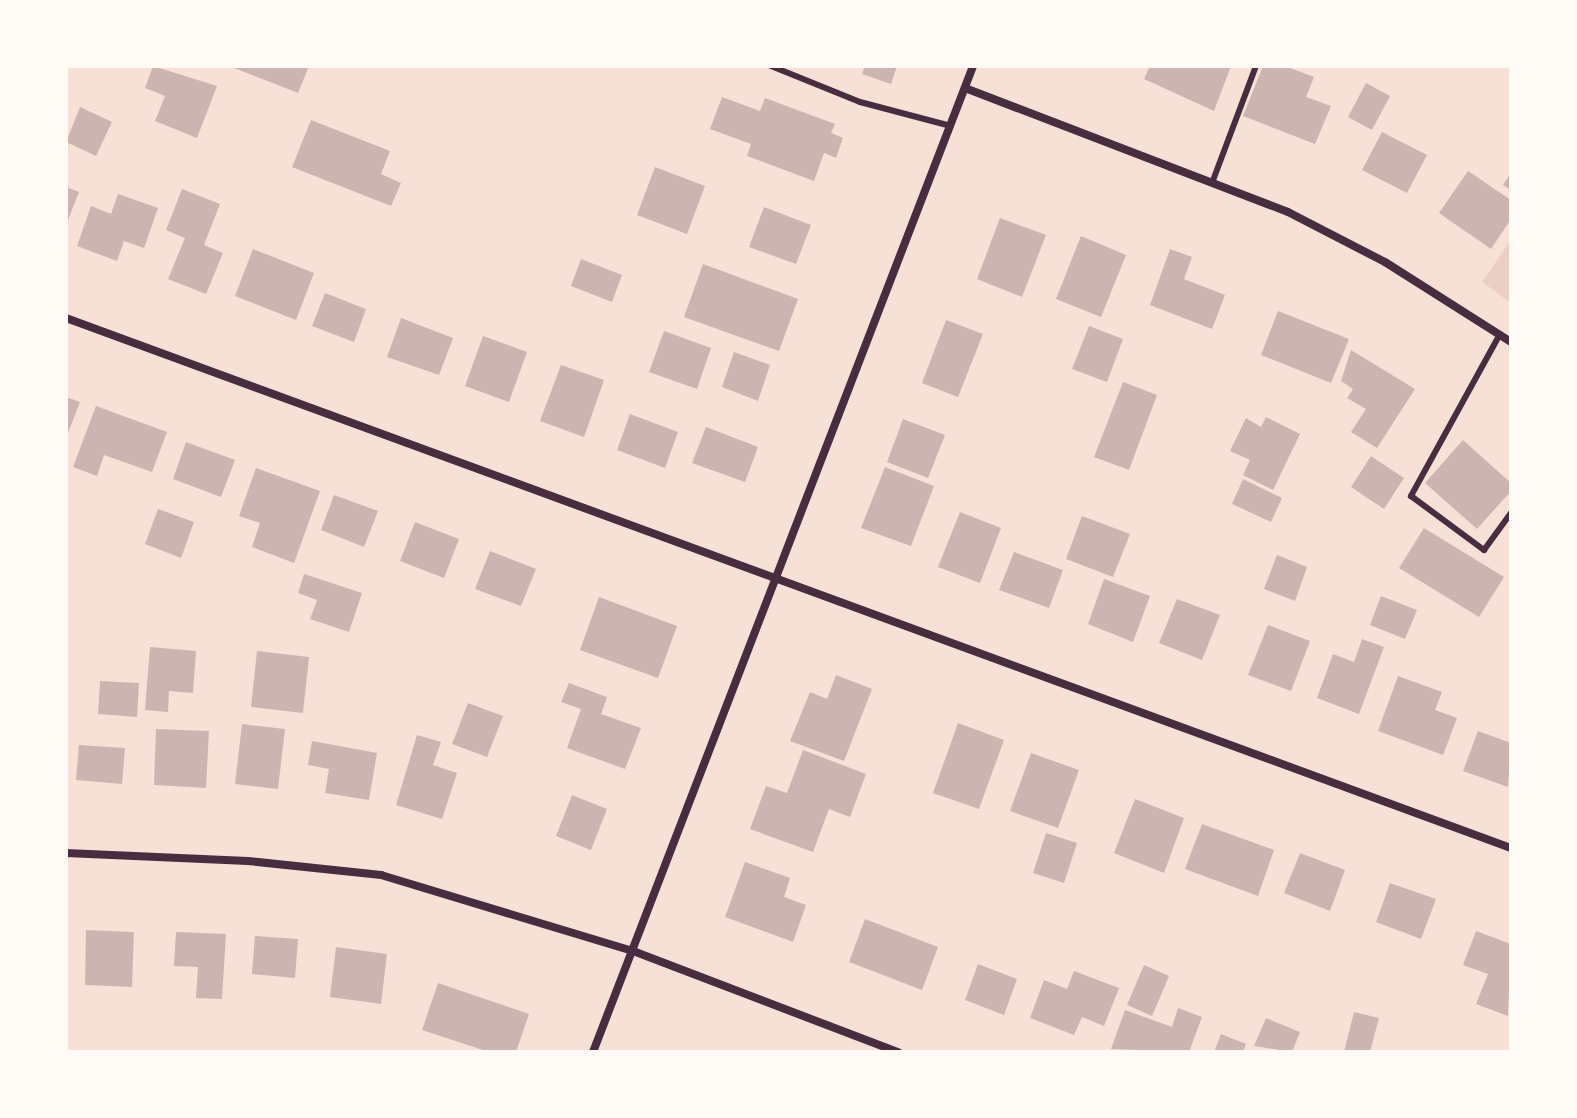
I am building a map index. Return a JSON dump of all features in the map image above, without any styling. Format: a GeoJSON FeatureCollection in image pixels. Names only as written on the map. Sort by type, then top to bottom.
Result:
{"type":"FeatureCollection","features":[{"type":"Feature","properties":{"kind":"street"},"geometry":{"type":"LineString","coordinates":[[593,1052],[777,583],[973,66]]}},
{"type":"Feature","properties":{"kind":"street"},"geometry":{"type":"LineString","coordinates":[[965,88],[1288,212],[1385,262],[1511,342]]}},
{"type":"Feature","properties":{"kind":"street"},"geometry":{"type":"LineString","coordinates":[[66,318],[777,583],[1511,848]]}},
{"type":"Feature","properties":{"kind":"street"},"geometry":{"type":"LineString","coordinates":[[66,853],[248,861],[381,875],[633,951],[898,1052]]}},
{"type":"Feature","properties":{"kind":"lane"},"geometry":{"type":"LineString","coordinates":[[771,66],[860,102],[951,126]]}},
{"type":"Feature","properties":{"kind":"lane"},"geometry":{"type":"LineString","coordinates":[[1212,183],[1256,66]]}},
{"type":"Feature","properties":{"kind":"lane"},"geometry":{"type":"LineString","coordinates":[[1500,334],[1411,496],[1484,550],[1511,513]]}},
{"type":"Feature","properties":{"kind":"shaded area"},"geometry":{"type":"Polygon","coordinates":[[[1511,240],[1511,303],[1482,282],[1511,240]]]}},
{"type":"Feature","properties":{"kind":"building"},"geometry":{"type":"Polygon","coordinates":[[[153,66],[217,86],[197,138],[155,121],[165,96],[145,88],[153,66]]]}},
{"type":"Feature","properties":{"kind":"building"},"geometry":{"type":"Polygon","coordinates":[[[229,66],[309,66],[298,93],[229,66]]]}},
{"type":"Feature","properties":{"kind":"building"},"geometry":{"type":"Polygon","coordinates":[[[865,66],[897,66],[891,84],[862,74],[865,66]]]}},
{"type":"Feature","properties":{"kind":"building"},"geometry":{"type":"Polygon","coordinates":[[[1150,66],[1231,66],[1214,111],[1144,79],[1150,66]]]}},
{"type":"Feature","properties":{"kind":"building"},"geometry":{"type":"Polygon","coordinates":[[[1263,66],[1285,66],[1314,77],[1306,97],[1331,106],[1315,144],[1243,116],[1263,66]]]}},
{"type":"Feature","properties":{"kind":"building"},"geometry":{"type":"Polygon","coordinates":[[[1366,83],[1390,96],[1372,130],[1348,117],[1366,83]]]}},
{"type":"Feature","properties":{"kind":"building"},"geometry":{"type":"Polygon","coordinates":[[[722,97],[760,111],[765,98],[835,124],[831,133],[843,138],[836,158],[824,153],[814,181],[747,156],[751,144],[710,129],[722,97]]]}},
{"type":"Feature","properties":{"kind":"building"},"geometry":{"type":"Polygon","coordinates":[[[80,107],[112,122],[96,156],[66,142],[80,107]]]}},
{"type":"Feature","properties":{"kind":"building"},"geometry":{"type":"Polygon","coordinates":[[[311,120],[390,151],[381,174],[401,183],[391,206],[292,167],[311,120]]]}},
{"type":"Feature","properties":{"kind":"building"},"geometry":{"type":"Polygon","coordinates":[[[1382,132],[1427,155],[1407,193],[1362,170],[1382,132]]]}},
{"type":"Feature","properties":{"kind":"building"},"geometry":{"type":"Polygon","coordinates":[[[655,167],[705,186],[687,234],[637,215],[655,167]]]}},
{"type":"Feature","properties":{"kind":"building"},"geometry":{"type":"Polygon","coordinates":[[[1468,171],[1511,200],[1511,219],[1491,249],[1439,213],[1468,171]]]}},
{"type":"Feature","properties":{"kind":"building"},"geometry":{"type":"Polygon","coordinates":[[[1511,173],[1511,190],[1503,185],[1511,173]]]}},
{"type":"Feature","properties":{"kind":"building"},"geometry":{"type":"Polygon","coordinates":[[[66,187],[79,192],[66,225],[66,187]]]}},
{"type":"Feature","properties":{"kind":"building"},"geometry":{"type":"Polygon","coordinates":[[[182,189],[220,204],[204,245],[223,253],[206,294],[168,279],[185,238],[166,230],[182,189]]]}},
{"type":"Feature","properties":{"kind":"building"},"geometry":{"type":"Polygon","coordinates":[[[118,194],[158,208],[144,248],[124,241],[117,261],[77,246],[91,206],[111,214],[118,194]]]}},
{"type":"Feature","properties":{"kind":"building"},"geometry":{"type":"Polygon","coordinates":[[[764,207],[811,225],[796,264],[749,247],[764,207]]]}},
{"type":"Feature","properties":{"kind":"building"},"geometry":{"type":"Polygon","coordinates":[[[1000,218],[1046,235],[1022,297],[977,279],[1000,218]]]}},
{"type":"Feature","properties":{"kind":"building"},"geometry":{"type":"Polygon","coordinates":[[[1081,236],[1126,255],[1101,317],[1056,299],[1081,236]]]}},
{"type":"Feature","properties":{"kind":"building"},"geometry":{"type":"Polygon","coordinates":[[[253,249],[314,273],[296,320],[235,296],[253,249]]]}},
{"type":"Feature","properties":{"kind":"building"},"geometry":{"type":"Polygon","coordinates":[[[1170,249],[1192,257],[1184,279],[1225,295],[1212,329],[1150,305],[1170,249]]]}},
{"type":"Feature","properties":{"kind":"building"},"geometry":{"type":"Polygon","coordinates":[[[581,259],[622,275],[612,302],[571,286],[581,259]]]}},
{"type":"Feature","properties":{"kind":"building"},"geometry":{"type":"Polygon","coordinates":[[[703,264],[798,299],[779,351],[684,317],[703,264]]]}},
{"type":"Feature","properties":{"kind":"building"},"geometry":{"type":"Polygon","coordinates":[[[325,293],[366,309],[354,342],[312,326],[325,293]]]}},
{"type":"Feature","properties":{"kind":"building"},"geometry":{"type":"Polygon","coordinates":[[[1278,311],[1349,339],[1331,383],[1261,355],[1278,311]]]}},
{"type":"Feature","properties":{"kind":"building"},"geometry":{"type":"Polygon","coordinates":[[[401,318],[453,338],[439,375],[387,357],[401,318]]]}},
{"type":"Feature","properties":{"kind":"building"},"geometry":{"type":"Polygon","coordinates":[[[946,320],[983,334],[958,397],[922,383],[946,320]]]}},
{"type":"Feature","properties":{"kind":"building"},"geometry":{"type":"Polygon","coordinates":[[[1089,326],[1123,339],[1107,382],[1072,369],[1089,326]]]}},
{"type":"Feature","properties":{"kind":"building"},"geometry":{"type":"Polygon","coordinates":[[[664,331],[711,348],[697,389],[649,372],[664,331]]]}},
{"type":"Feature","properties":{"kind":"building"},"geometry":{"type":"Polygon","coordinates":[[[483,336],[527,352],[509,402],[465,386],[483,336]]]}},
{"type":"Feature","properties":{"kind":"building"},"geometry":{"type":"Polygon","coordinates":[[[1351,350],[1415,389],[1377,448],[1351,432],[1366,409],[1347,398],[1353,389],[1341,381],[1351,350]]]}},
{"type":"Feature","properties":{"kind":"building"},"geometry":{"type":"Polygon","coordinates":[[[734,352],[770,365],[758,401],[722,387],[734,352]]]}},
{"type":"Feature","properties":{"kind":"building"},"geometry":{"type":"Polygon","coordinates":[[[561,365],[604,380],[584,437],[540,421],[561,365]]]}},
{"type":"Feature","properties":{"kind":"building"},"geometry":{"type":"Polygon","coordinates":[[[1123,382],[1157,395],[1129,470],[1094,457],[1123,382]]]}},
{"type":"Feature","properties":{"kind":"building"},"geometry":{"type":"Polygon","coordinates":[[[66,397],[80,402],[66,438],[66,397]]]}},
{"type":"Feature","properties":{"kind":"building"},"geometry":{"type":"Polygon","coordinates":[[[96,406],[167,432],[152,472],[104,455],[97,476],[73,467],[96,406]]]}},
{"type":"Feature","properties":{"kind":"building"},"geometry":{"type":"Polygon","coordinates":[[[630,414],[678,432],[665,468],[617,450],[630,414]]]}},
{"type":"Feature","properties":{"kind":"building"},"geometry":{"type":"Polygon","coordinates":[[[1266,417],[1300,434],[1273,490],[1243,475],[1250,460],[1230,451],[1246,418],[1261,427],[1266,417]]]}},
{"type":"Feature","properties":{"kind":"building"},"geometry":{"type":"Polygon","coordinates":[[[903,419],[945,435],[928,478],[887,462],[903,419]]]}},
{"type":"Feature","properties":{"kind":"building"},"geometry":{"type":"Polygon","coordinates":[[[706,427],[758,447],[745,482],[692,463],[706,427]]]}},
{"type":"Feature","properties":{"kind":"building"},"geometry":{"type":"Polygon","coordinates":[[[1463,440],[1511,483],[1511,491],[1477,529],[1425,483],[1463,440]]]}},
{"type":"Feature","properties":{"kind":"building"},"geometry":{"type":"Polygon","coordinates":[[[186,442],[235,460],[221,497],[173,479],[186,442]]]}},
{"type":"Feature","properties":{"kind":"building"},"geometry":{"type":"Polygon","coordinates":[[[1371,456],[1404,478],[1384,509],[1351,487],[1371,456]]]}},
{"type":"Feature","properties":{"kind":"building"},"geometry":{"type":"Polygon","coordinates":[[[885,467],[934,486],[911,546],[861,528],[885,467]]]}},
{"type":"Feature","properties":{"kind":"building"},"geometry":{"type":"Polygon","coordinates":[[[256,468],[320,491],[294,563],[252,547],[260,523],[239,516],[256,468]]]}},
{"type":"Feature","properties":{"kind":"building"},"geometry":{"type":"Polygon","coordinates":[[[1243,479],[1282,498],[1271,522],[1232,504],[1243,479]]]}},
{"type":"Feature","properties":{"kind":"building"},"geometry":{"type":"Polygon","coordinates":[[[334,495],[378,511],[364,547],[321,530],[334,495]]]}},
{"type":"Feature","properties":{"kind":"building"},"geometry":{"type":"Polygon","coordinates":[[[158,509],[194,522],[181,558],[145,544],[158,509]]]}},
{"type":"Feature","properties":{"kind":"building"},"geometry":{"type":"Polygon","coordinates":[[[960,512],[1001,528],[980,583],[938,567],[960,512]]]}},
{"type":"Feature","properties":{"kind":"building"},"geometry":{"type":"Polygon","coordinates":[[[1082,516],[1130,534],[1113,577],[1066,559],[1082,516]]]}},
{"type":"Feature","properties":{"kind":"building"},"geometry":{"type":"Polygon","coordinates":[[[415,522],[459,539],[444,578],[400,561],[415,522]]]}},
{"type":"Feature","properties":{"kind":"building"},"geometry":{"type":"Polygon","coordinates":[[[1424,528],[1504,577],[1479,617],[1399,568],[1424,528]]]}},
{"type":"Feature","properties":{"kind":"building"},"geometry":{"type":"Polygon","coordinates":[[[490,551],[536,569],[521,606],[475,589],[490,551]]]}},
{"type":"Feature","properties":{"kind":"building"},"geometry":{"type":"Polygon","coordinates":[[[1014,552],[1063,570],[1049,608],[999,590],[1014,552]]]}},
{"type":"Feature","properties":{"kind":"building"},"geometry":{"type":"Polygon","coordinates":[[[1277,555],[1307,567],[1295,601],[1264,589],[1277,555]]]}},
{"type":"Feature","properties":{"kind":"building"},"geometry":{"type":"Polygon","coordinates":[[[304,574],[362,593],[349,632],[310,619],[317,600],[298,593],[304,574]]]}},
{"type":"Feature","properties":{"kind":"building"},"geometry":{"type":"Polygon","coordinates":[[[1104,579],[1150,596],[1133,642],[1088,624],[1104,579]]]}},
{"type":"Feature","properties":{"kind":"building"},"geometry":{"type":"Polygon","coordinates":[[[1381,596],[1417,610],[1405,639],[1370,625],[1381,596]]]}},
{"type":"Feature","properties":{"kind":"building"},"geometry":{"type":"Polygon","coordinates":[[[599,597],[677,626],[658,678],[580,650],[599,597]]]}},
{"type":"Feature","properties":{"kind":"building"},"geometry":{"type":"Polygon","coordinates":[[[1177,599],[1220,615],[1202,660],[1159,643],[1177,599]]]}},
{"type":"Feature","properties":{"kind":"building"},"geometry":{"type":"Polygon","coordinates":[[[1268,625],[1310,641],[1291,691],[1248,675],[1268,625]]]}},
{"type":"Feature","properties":{"kind":"building"},"geometry":{"type":"Polygon","coordinates":[[[1362,639],[1384,647],[1359,714],[1317,698],[1333,654],[1354,662],[1362,639]]]}},
{"type":"Feature","properties":{"kind":"building"},"geometry":{"type":"Polygon","coordinates":[[[150,647],[196,651],[193,693],[169,691],[168,712],[145,710],[150,647]]]}},
{"type":"Feature","properties":{"kind":"building"},"geometry":{"type":"Polygon","coordinates":[[[257,651],[309,657],[303,713],[251,707],[257,651]]]}},
{"type":"Feature","properties":{"kind":"building"},"geometry":{"type":"Polygon","coordinates":[[[836,675],[872,689],[844,761],[790,741],[810,692],[827,699],[836,675]]]}},
{"type":"Feature","properties":{"kind":"building"},"geometry":{"type":"Polygon","coordinates":[[[1398,676],[1442,692],[1435,710],[1457,718],[1443,755],[1378,731],[1398,676]]]}},
{"type":"Feature","properties":{"kind":"building"},"geometry":{"type":"Polygon","coordinates":[[[100,681],[139,683],[137,717],[98,714],[100,681]]]}},
{"type":"Feature","properties":{"kind":"building"},"geometry":{"type":"Polygon","coordinates":[[[569,683],[607,697],[601,714],[641,728],[625,769],[567,748],[581,709],[561,702],[569,683]]]}},
{"type":"Feature","properties":{"kind":"building"},"geometry":{"type":"Polygon","coordinates":[[[468,703],[503,716],[487,757],[452,744],[468,703]]]}},
{"type":"Feature","properties":{"kind":"building"},"geometry":{"type":"Polygon","coordinates":[[[958,723],[1004,740],[979,809],[933,793],[958,723]]]}},
{"type":"Feature","properties":{"kind":"building"},"geometry":{"type":"Polygon","coordinates":[[[242,724],[285,729],[278,789],[235,784],[242,724]]]}},
{"type":"Feature","properties":{"kind":"building"},"geometry":{"type":"Polygon","coordinates":[[[156,729],[209,731],[206,788],[154,785],[156,729]]]}},
{"type":"Feature","properties":{"kind":"building"},"geometry":{"type":"Polygon","coordinates":[[[1478,731],[1511,743],[1508,787],[1463,771],[1478,731]]]}},
{"type":"Feature","properties":{"kind":"building"},"geometry":{"type":"Polygon","coordinates":[[[417,735],[441,742],[433,765],[457,773],[442,819],[396,805],[417,735]]]}},
{"type":"Feature","properties":{"kind":"building"},"geometry":{"type":"Polygon","coordinates":[[[312,741],[377,753],[369,800],[325,793],[329,769],[308,765],[312,741]]]}},
{"type":"Feature","properties":{"kind":"building"},"geometry":{"type":"Polygon","coordinates":[[[79,745],[125,748],[122,784],[76,780],[79,745]]]}},
{"type":"Feature","properties":{"kind":"building"},"geometry":{"type":"Polygon","coordinates":[[[803,750],[866,774],[850,817],[829,809],[813,852],[750,829],[766,786],[787,793],[803,750]]]}},
{"type":"Feature","properties":{"kind":"building"},"geometry":{"type":"Polygon","coordinates":[[[1031,753],[1079,770],[1058,828],[1010,811],[1031,753]]]}},
{"type":"Feature","properties":{"kind":"building"},"geometry":{"type":"Polygon","coordinates":[[[572,795],[607,809],[591,850],[556,836],[572,795]]]}},
{"type":"Feature","properties":{"kind":"building"},"geometry":{"type":"Polygon","coordinates":[[[1135,799],[1184,818],[1164,873],[1114,853],[1135,799]]]}},
{"type":"Feature","properties":{"kind":"building"},"geometry":{"type":"Polygon","coordinates":[[[1202,824],[1274,850],[1258,896],[1185,869],[1202,824]]]}},
{"type":"Feature","properties":{"kind":"building"},"geometry":{"type":"Polygon","coordinates":[[[1046,833],[1077,843],[1064,883],[1033,873],[1046,833]]]}},
{"type":"Feature","properties":{"kind":"building"},"geometry":{"type":"Polygon","coordinates":[[[1300,853],[1345,870],[1330,911],[1284,893],[1300,853]]]}},
{"type":"Feature","properties":{"kind":"building"},"geometry":{"type":"Polygon","coordinates":[[[745,862],[790,878],[784,897],[806,905],[793,942],[725,917],[745,862]]]}},
{"type":"Feature","properties":{"kind":"building"},"geometry":{"type":"Polygon","coordinates":[[[1390,883],[1436,899],[1421,939],[1376,922],[1390,883]]]}},
{"type":"Feature","properties":{"kind":"building"},"geometry":{"type":"Polygon","coordinates":[[[865,919],[938,947],[922,990],[849,962],[865,919]]]}},
{"type":"Feature","properties":{"kind":"building"},"geometry":{"type":"Polygon","coordinates":[[[86,930],[134,932],[132,987],[85,985],[86,930]]]}},
{"type":"Feature","properties":{"kind":"building"},"geometry":{"type":"Polygon","coordinates":[[[1476,931],[1511,944],[1508,1016],[1476,1004],[1488,974],[1463,965],[1476,931]]]}},
{"type":"Feature","properties":{"kind":"building"},"geometry":{"type":"Polygon","coordinates":[[[176,932],[226,934],[222,999],[196,998],[198,967],[174,966],[176,932]]]}},
{"type":"Feature","properties":{"kind":"building"},"geometry":{"type":"Polygon","coordinates":[[[255,936],[298,939],[295,978],[252,974],[255,936]]]}},
{"type":"Feature","properties":{"kind":"building"},"geometry":{"type":"Polygon","coordinates":[[[336,947],[387,954],[381,1004],[330,997],[336,947]]]}},
{"type":"Feature","properties":{"kind":"building"},"geometry":{"type":"Polygon","coordinates":[[[978,964],[1017,979],[1004,1015],[965,1000],[978,964]]]}},
{"type":"Feature","properties":{"kind":"building"},"geometry":{"type":"Polygon","coordinates":[[[1144,965],[1169,976],[1152,1016],[1127,1005],[1144,965]]]}},
{"type":"Feature","properties":{"kind":"building"},"geometry":{"type":"Polygon","coordinates":[[[1074,971],[1119,988],[1104,1026],[1082,1017],[1074,1035],[1030,1018],[1044,980],[1067,989],[1074,971]]]}},
{"type":"Feature","properties":{"kind":"building"},"geometry":{"type":"Polygon","coordinates":[[[438,983],[529,1014],[516,1052],[489,1052],[422,1030],[438,983]]]}},
{"type":"Feature","properties":{"kind":"building"},"geometry":{"type":"Polygon","coordinates":[[[1178,1008],[1202,1017],[1189,1052],[1111,1049],[1125,1010],[1172,1027],[1178,1008]]]}},
{"type":"Feature","properties":{"kind":"building"},"geometry":{"type":"Polygon","coordinates":[[[1354,1012],[1379,1018],[1370,1052],[1344,1052],[1354,1012]]]}},
{"type":"Feature","properties":{"kind":"building"},"geometry":{"type":"Polygon","coordinates":[[[1266,1018],[1300,1032],[1292,1052],[1254,1046],[1266,1018]]]}},
{"type":"Feature","properties":{"kind":"building"},"geometry":{"type":"Polygon","coordinates":[[[1221,1034],[1246,1044],[1243,1052],[1214,1052],[1221,1034]]]}}]}
